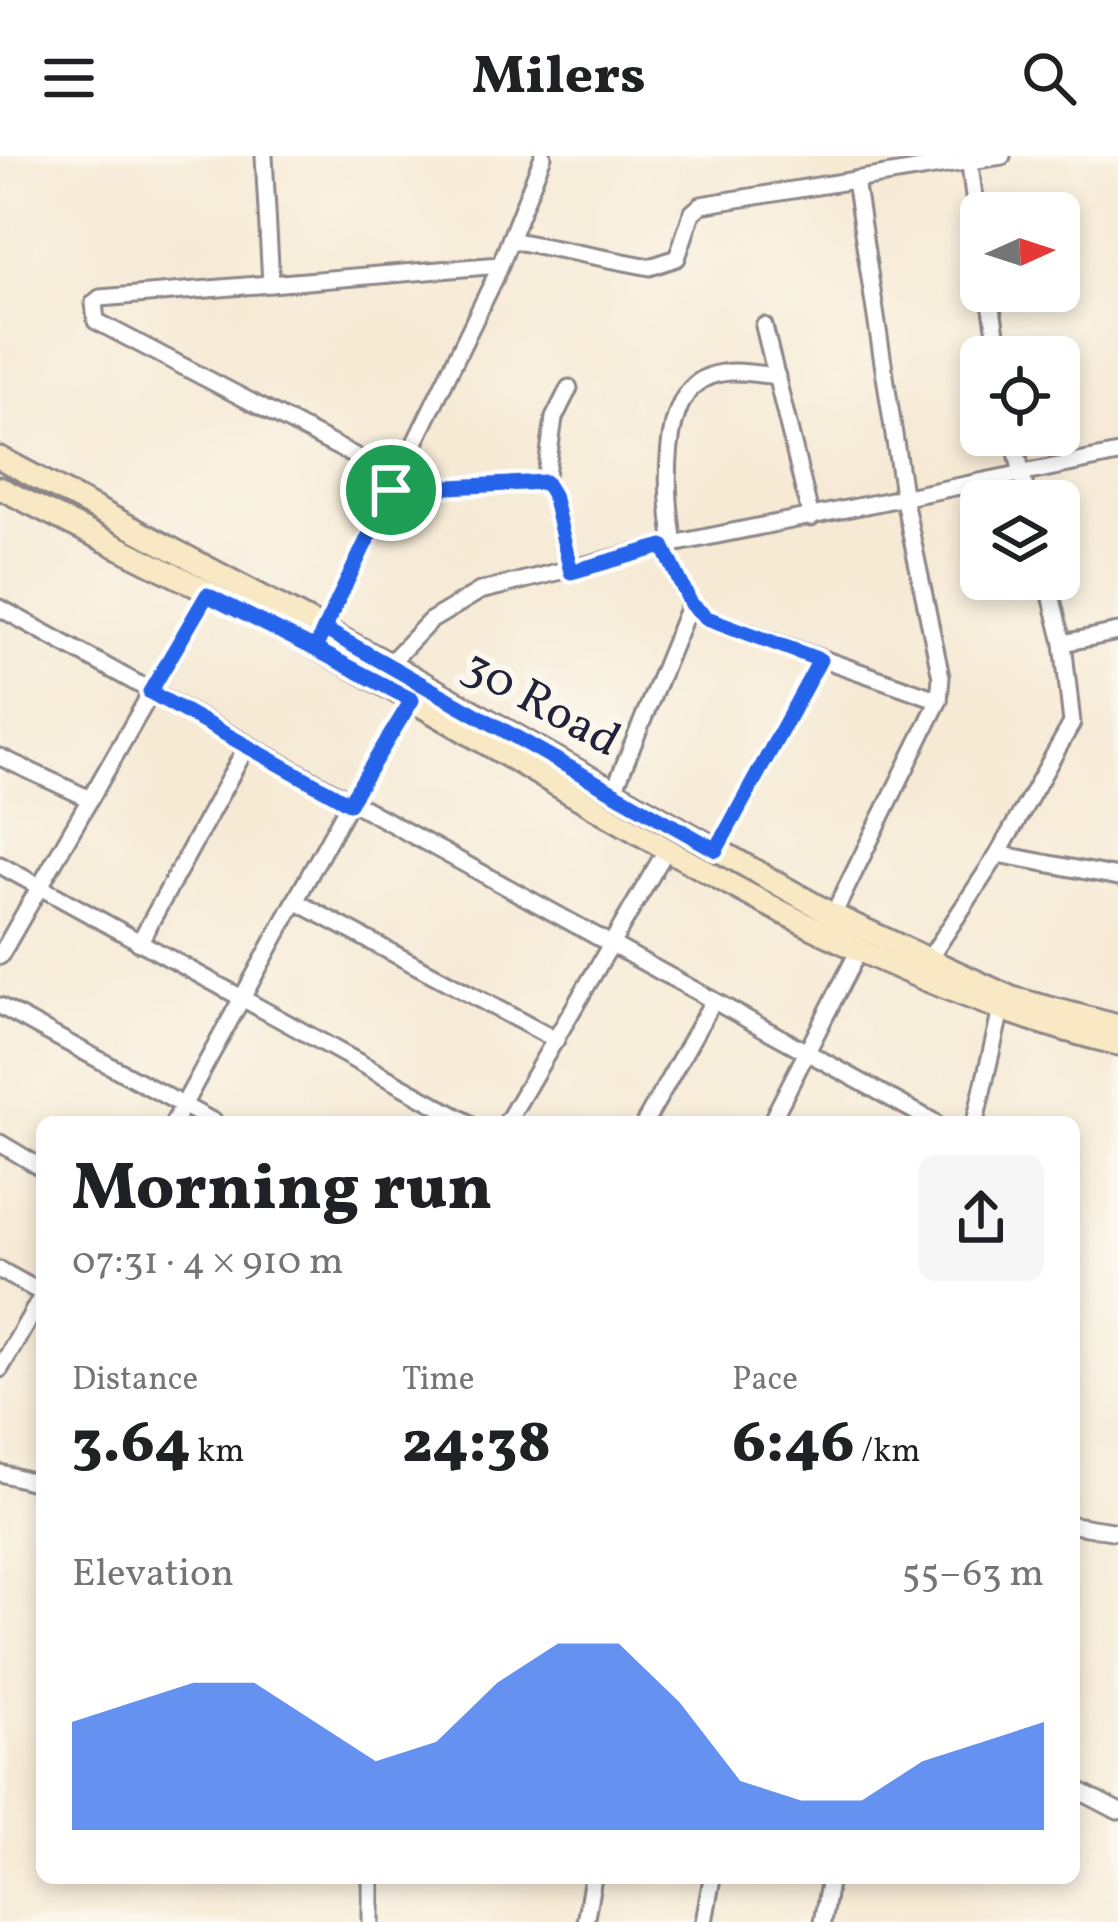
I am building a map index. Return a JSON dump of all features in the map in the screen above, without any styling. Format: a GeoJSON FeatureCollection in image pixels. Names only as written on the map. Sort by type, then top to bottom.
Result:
{"type":"FeatureCollection","features":[{"type":"Feature","properties":{"kind":"main road","name":"30 Road"},"geometry":{"type":"LineString","coordinates":[[0,458],[319,639],[412,700],[858,952],[1001,1010],[1118,1044]]}},
{"type":"Feature","properties":{"kind":"main road","name":"30 Road"},"geometry":{"type":"LineString","coordinates":[[0,488],[207,595],[389,664],[833,915],[927,962],[1012,998],[1118,1026]]}},
{"type":"Feature","properties":{"kind":"street"},"geometry":{"type":"LineString","coordinates":[[264,156],[271,284]]}},
{"type":"Feature","properties":{"kind":"street"},"geometry":{"type":"LineString","coordinates":[[319,639],[500,265],[543,156]]}},
{"type":"Feature","properties":{"kind":"street"},"geometry":{"type":"LineString","coordinates":[[510,241],[650,267],[677,258],[692,212],[701,205],[1001,156]]}},
{"type":"Feature","properties":{"kind":"street"},"geometry":{"type":"LineString","coordinates":[[969,159],[973,192]]}},
{"type":"Feature","properties":{"kind":"street"},"geometry":{"type":"LineString","coordinates":[[833,915],[939,700],[941,677],[904,500],[855,180]]}},
{"type":"Feature","properties":{"kind":"street"},"geometry":{"type":"LineString","coordinates":[[500,265],[100,298],[91,314],[394,484],[545,482]]}},
{"type":"Feature","properties":{"kind":"street"},"geometry":{"type":"LineString","coordinates":[[764,326],[811,518]]}},
{"type":"Feature","properties":{"kind":"street"},"geometry":{"type":"LineString","coordinates":[[777,376],[733,371],[706,376],[689,390],[670,437],[668,545],[691,604],[707,618],[939,700]]}},
{"type":"Feature","properties":{"kind":"street"},"geometry":{"type":"LineString","coordinates":[[568,388],[554,418],[545,482],[553,495],[571,572]]}},
{"type":"Feature","properties":{"kind":"street"},"geometry":{"type":"LineString","coordinates":[[389,664],[456,601],[668,545],[1118,454]]}},
{"type":"Feature","properties":{"kind":"street"},"geometry":{"type":"LineString","coordinates":[[1018,456],[1023,480]]}},
{"type":"Feature","properties":{"kind":"street"},"geometry":{"type":"LineString","coordinates":[[0,956],[207,595]]}},
{"type":"Feature","properties":{"kind":"street"},"geometry":{"type":"LineString","coordinates":[[927,962],[998,854],[1072,723],[1063,643],[1052,600]]}},
{"type":"Feature","properties":{"kind":"street"},"geometry":{"type":"LineString","coordinates":[[615,788],[691,604]]}},
{"type":"Feature","properties":{"kind":"street"},"geometry":{"type":"LineString","coordinates":[[0,608],[923,1116]]}},
{"type":"Feature","properties":{"kind":"street"},"geometry":{"type":"LineString","coordinates":[[1063,643],[1118,632]]}},
{"type":"Feature","properties":{"kind":"street"},"geometry":{"type":"LineString","coordinates":[[716,850],[820,660]]}},
{"type":"Feature","properties":{"kind":"street"},"geometry":{"type":"LineString","coordinates":[[177,1116],[349,803],[412,700]]}},
{"type":"Feature","properties":{"kind":"street"},"geometry":{"type":"LineString","coordinates":[[140,944],[247,746]]}},
{"type":"Feature","properties":{"kind":"street"},"geometry":{"type":"LineString","coordinates":[[0,757],[90,799]]}},
{"type":"Feature","properties":{"kind":"street"},"geometry":{"type":"LineString","coordinates":[[512,1116],[668,847]]}},
{"type":"Feature","properties":{"kind":"street"},"geometry":{"type":"LineString","coordinates":[[998,854],[1118,877]]}},
{"type":"Feature","properties":{"kind":"street"},"geometry":{"type":"LineString","coordinates":[[0,865],[239,1001],[456,1116]]}},
{"type":"Feature","properties":{"kind":"street"},"geometry":{"type":"LineString","coordinates":[[295,901],[556,1040]]}},
{"type":"Feature","properties":{"kind":"street"},"geometry":{"type":"LineString","coordinates":[[775,1116],[858,952]]}},
{"type":"Feature","properties":{"kind":"street"},"geometry":{"type":"LineString","coordinates":[[648,1116],[712,1003]]}},
{"type":"Feature","properties":{"kind":"street"},"geometry":{"type":"LineString","coordinates":[[0,1006],[203,1116]]}},
{"type":"Feature","properties":{"kind":"street"},"geometry":{"type":"LineString","coordinates":[[976,1116],[1001,1010]]}},
{"type":"Feature","properties":{"kind":"street"},"geometry":{"type":"LineString","coordinates":[[0,1144],[36,1165]]}},
{"type":"Feature","properties":{"kind":"street"},"geometry":{"type":"LineString","coordinates":[[0,1270],[36,1291]]}},
{"type":"Feature","properties":{"kind":"street"},"geometry":{"type":"LineString","coordinates":[[0,1369],[36,1306]]}},
{"type":"Feature","properties":{"kind":"street"},"geometry":{"type":"LineString","coordinates":[[0,1473],[36,1482]]}},
{"type":"Feature","properties":{"kind":"street"},"geometry":{"type":"LineString","coordinates":[[1080,1526],[1118,1532]]}},
{"type":"Feature","properties":{"kind":"street"},"geometry":{"type":"LineString","coordinates":[[1080,1791],[1118,1810]]}},
{"type":"Feature","properties":{"kind":"street"},"geometry":{"type":"LineString","coordinates":[[371,1884],[371,1922]]}},
{"type":"Feature","properties":{"kind":"street"},"geometry":{"type":"LineString","coordinates":[[585,1922],[592,1884]]}},
{"type":"Feature","properties":{"kind":"street"},"geometry":{"type":"LineString","coordinates":[[704,1922],[711,1884]]}},
{"type":"Feature","properties":{"kind":"street"},"geometry":{"type":"LineString","coordinates":[[822,1922],[829,1884]]}},
{"type":"Feature","properties":{"kind":"route"},"geometry":{"type":"LineString","coordinates":[[391,490],[324,629],[315,649],[207,595],[150,692],[349,803],[412,700],[315,649],[324,629],[615,788],[716,850],[820,660],[707,618],[691,604],[663,546],[571,572],[553,495],[545,482],[526,479],[391,490]]}}]}
